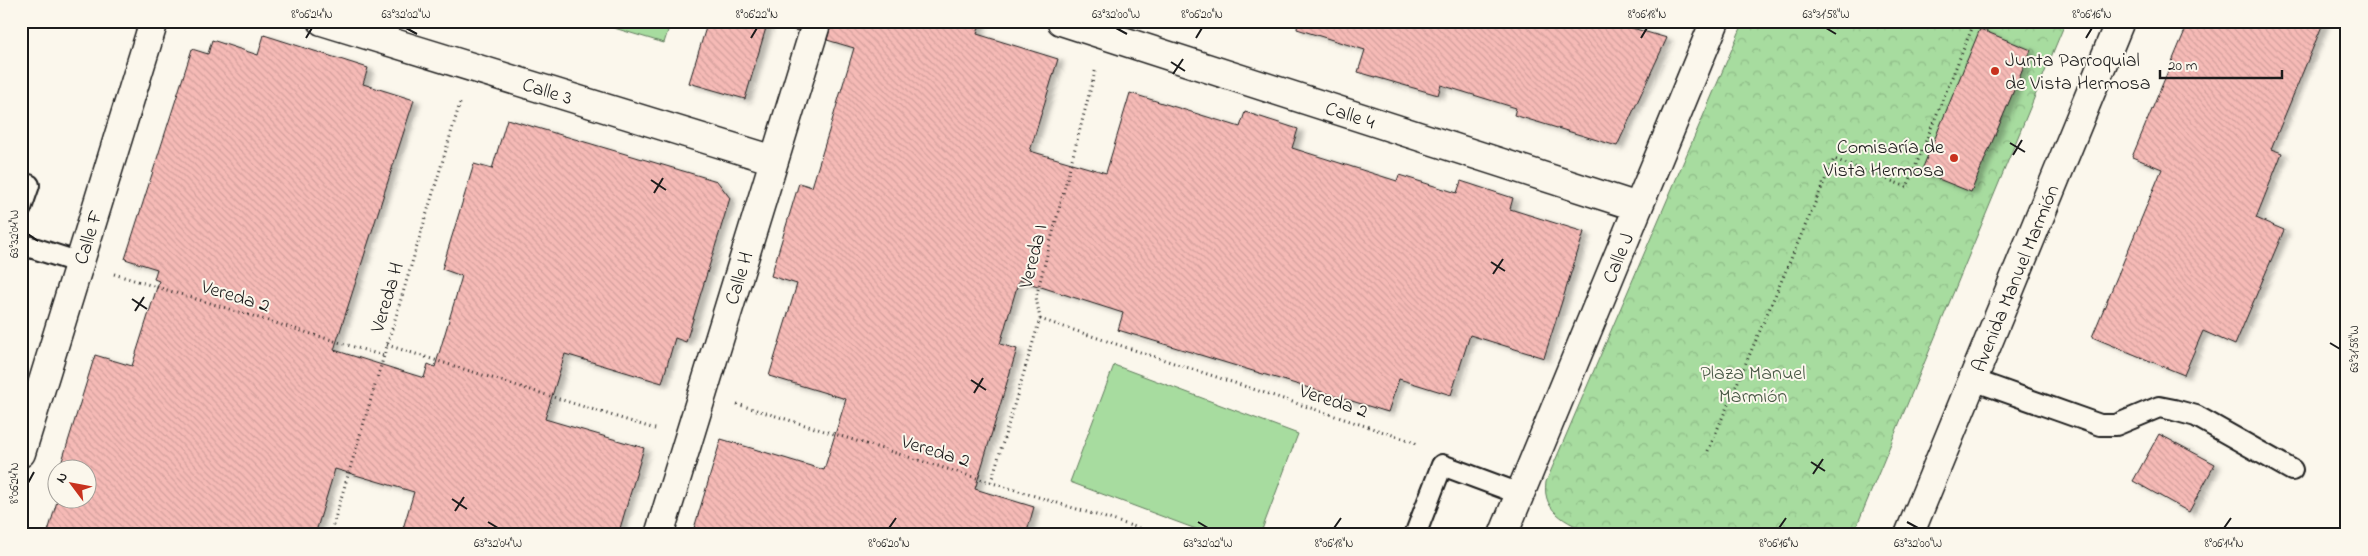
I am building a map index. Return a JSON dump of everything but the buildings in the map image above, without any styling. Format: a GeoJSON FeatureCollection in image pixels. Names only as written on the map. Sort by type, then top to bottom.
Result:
{"type":"FeatureCollection","features":[{"type":"Feature","properties":{"kind":"street","name":"Calle F"},"geometry":{"type":"LineString","coordinates":[[21,453],[154,21]]}},
{"type":"Feature","properties":{"kind":"street","name":"Calle 3"},"geometry":{"type":"LineString","coordinates":[[322,21],[774,160]]}},
{"type":"Feature","properties":{"kind":"street","name":"Calle H"},"geometry":{"type":"LineString","coordinates":[[659,535],[817,21]]}},
{"type":"Feature","properties":{"kind":"street","name":"Calle 4"},"geometry":{"type":"LineString","coordinates":[[1061,21],[1638,207]]}},
{"type":"Feature","properties":{"kind":"street","name":"Calle J"},"geometry":{"type":"LineString","coordinates":[[1507,534],[1520,494],[1715,21]]}},
{"type":"Feature","properties":{"kind":"street","name":"Avenida Manuel Marmión"},"geometry":{"type":"LineString","coordinates":[[1908,535],[2120,21]]}},
{"type":"Feature","properties":{"kind":"lane"},"geometry":{"type":"LineString","coordinates":[[21,208],[29,185]]}},
{"type":"Feature","properties":{"kind":"lane"},"geometry":{"type":"LineString","coordinates":[[21,244],[80,263]]}},
{"type":"Feature","properties":{"kind":"lane"},"geometry":{"type":"LineString","coordinates":[[1973,380],[2100,425],[2116,424],[2159,407],[2196,416],[2292,470]]}},
{"type":"Feature","properties":{"kind":"lane"},"geometry":{"type":"LineString","coordinates":[[1415,535],[1442,465],[1520,494]]}},
{"type":"Feature","properties":{"kind":"path"},"geometry":{"type":"LineString","coordinates":[[1708,451],[1834,159],[1906,187],[1975,21]]}},
{"type":"Feature","properties":{"kind":"path","name":"Vereda I"},"geometry":{"type":"LineString","coordinates":[[991,482],[1040,319],[1036,297],[1105,35]]}},
{"type":"Feature","properties":{"kind":"path","name":"Vereda H"},"geometry":{"type":"LineString","coordinates":[[330,535],[471,67]]}},
{"type":"Feature","properties":{"kind":"path","name":"Vereda 2"},"geometry":{"type":"LineString","coordinates":[[80,263],[384,356]]}},
{"type":"Feature","properties":{"kind":"path","name":"Vereda 2"},"geometry":{"type":"LineString","coordinates":[[1040,319],[1414,442],[1442,465]]}},
{"type":"Feature","properties":{"kind":"path"},"geometry":{"type":"LineString","coordinates":[[387,345],[689,440]]}},
{"type":"Feature","properties":{"kind":"path","name":"Vereda 2"},"geometry":{"type":"LineString","coordinates":[[703,393],[1161,535]]}},
{"type":"Feature","properties":{"kind":"green space"},"geometry":{"type":"Polygon","coordinates":[[[591,21],[671,21],[664,43],[591,21]]]}},
{"type":"Feature","properties":{"kind":"green space","name":"Plaza Manuel Marmión"},"geometry":{"type":"Polygon","coordinates":[[[1744,21],[2066,21],[1853,535],[1597,535],[1560,517],[1553,510],[1548,502],[1546,482],[1744,21]]]}},
{"type":"Feature","properties":{"kind":"green space"},"geometry":{"type":"Polygon","coordinates":[[[1114,365],[1298,434],[1260,535],[1212,535],[1070,482],[1114,365]]]}},
{"type":"Feature","properties":{"kind":"place","name":"Junta Parroquial de Vista Hermosa"},"geometry":{"type":"Point","coordinates":[1995,71]}},
{"type":"Feature","properties":{"kind":"place","name":"Comisaría de Vista Hermosa"},"geometry":{"type":"Point","coordinates":[1954,158]}}]}
